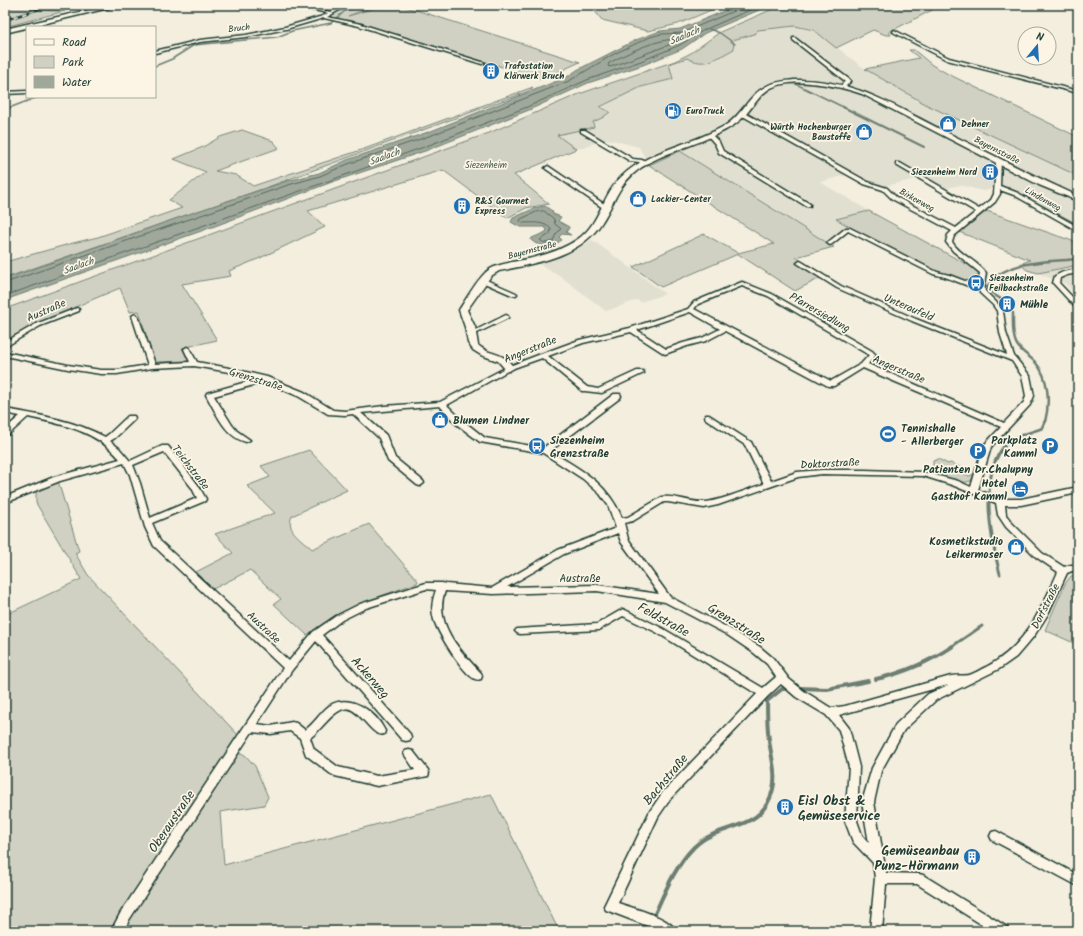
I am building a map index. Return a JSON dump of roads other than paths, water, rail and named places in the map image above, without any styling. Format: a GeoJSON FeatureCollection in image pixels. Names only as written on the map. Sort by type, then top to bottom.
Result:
{"type":"FeatureCollection","features":[{"type":"Feature","properties":{"kind":"main road"},"geometry":{"type":"LineString","coordinates":[[5,31],[118,5]]}},
{"type":"Feature","properties":{"kind":"street"},"geometry":{"type":"LineString","coordinates":[[290,5],[332,13]]}},
{"type":"Feature","properties":{"kind":"street","name":"Bruch"},"geometry":{"type":"LineString","coordinates":[[156,52],[200,41],[267,32],[324,17],[346,5]]}},
{"type":"Feature","properties":{"kind":"street","name":"Bruch"},"geometry":{"type":"LineString","coordinates":[[324,17],[332,18],[483,63]]}},
{"type":"Feature","properties":{"kind":"street"},"geometry":{"type":"LineString","coordinates":[[894,31],[948,59],[1078,92]]}},
{"type":"Feature","properties":{"kind":"street"},"geometry":{"type":"LineString","coordinates":[[794,39],[810,50],[828,68],[848,81],[843,86]]}},
{"type":"Feature","properties":{"kind":"street","name":"Bayernstraße"},"geometry":{"type":"LineString","coordinates":[[471,334],[470,326],[465,319],[463,310],[488,274],[496,269],[555,254],[577,244],[595,228],[605,207],[622,180],[644,164],[710,136],[732,124],[743,114],[762,90],[773,85],[794,82],[810,82],[843,86],[868,94],[999,161],[1078,199]]}},
{"type":"Feature","properties":{"kind":"street"},"geometry":{"type":"LineString","coordinates":[[5,93],[26,92]]}},
{"type":"Feature","properties":{"kind":"street","name":"Birkenweg"},"geometry":{"type":"LineString","coordinates":[[743,114],[866,183],[885,189],[894,198],[956,230]]}},
{"type":"Feature","properties":{"kind":"street"},"geometry":{"type":"LineString","coordinates":[[583,131],[632,160],[640,161],[644,164]]}},
{"type":"Feature","properties":{"kind":"street"},"geometry":{"type":"LineString","coordinates":[[710,136],[717,143],[721,152],[808,206]]}},
{"type":"Feature","properties":{"kind":"street"},"geometry":{"type":"LineString","coordinates":[[981,289],[983,273],[970,260],[950,245],[949,239],[956,230],[993,201],[997,194],[999,161]]}},
{"type":"Feature","properties":{"kind":"street"},"geometry":{"type":"LineString","coordinates":[[898,164],[980,212]]}},
{"type":"Feature","properties":{"kind":"street"},"geometry":{"type":"LineString","coordinates":[[548,168],[605,207]]}},
{"type":"Feature","properties":{"kind":"street","name":"Lindenweg"},"geometry":{"type":"LineString","coordinates":[[998,187],[1016,194],[1078,229]]}},
{"type":"Feature","properties":{"kind":"street"},"geometry":{"type":"LineString","coordinates":[[830,243],[848,229],[935,273],[981,289],[982,292],[1000,310],[1003,333],[1014,360],[1026,376],[1030,396],[1026,403],[986,448],[974,491]]}},
{"type":"Feature","properties":{"kind":"street","name":"Unteraufeld"},"geometry":{"type":"LineString","coordinates":[[800,263],[839,287],[914,320],[1014,360]]}},
{"type":"Feature","properties":{"kind":"street"},"geometry":{"type":"LineString","coordinates":[[1078,271],[1065,273],[1057,277],[1056,283],[1078,307]]}},
{"type":"Feature","properties":{"kind":"street"},"geometry":{"type":"LineString","coordinates":[[484,281],[514,294]]}},
{"type":"Feature","properties":{"kind":"street","name":"Pfarrersiedlung"},"geometry":{"type":"LineString","coordinates":[[690,310],[696,303],[745,283],[770,295],[870,352],[873,355],[863,365]]}},
{"type":"Feature","properties":{"kind":"street","name":"Austraße"},"geometry":{"type":"LineString","coordinates":[[5,345],[38,325],[77,310]]}},
{"type":"Feature","properties":{"kind":"street","name":"Angerstraße"},"geometry":{"type":"LineString","coordinates":[[442,404],[509,368],[543,354],[581,341],[632,330],[690,310],[695,311],[724,329],[831,384],[863,365],[1005,426]]}},
{"type":"Feature","properties":{"kind":"street"},"geometry":{"type":"LineString","coordinates":[[135,316],[152,366]]}},
{"type":"Feature","properties":{"kind":"street"},"geometry":{"type":"LineString","coordinates":[[506,317],[471,334],[472,342],[476,348],[501,357],[509,368]]}},
{"type":"Feature","properties":{"kind":"street"},"geometry":{"type":"LineString","coordinates":[[632,330],[665,352],[684,344],[704,340],[724,329]]}},
{"type":"Feature","properties":{"kind":"street"},"geometry":{"type":"LineString","coordinates":[[187,349],[194,364]]}},
{"type":"Feature","properties":{"kind":"street","name":"Grenzstraße"},"geometry":{"type":"LineString","coordinates":[[5,354],[101,372],[116,372],[152,366],[194,364],[229,370],[264,379],[301,394],[331,412],[345,413],[384,408],[442,404],[458,421],[483,440],[545,451],[596,485],[612,504],[624,540],[667,599],[729,632],[757,650],[770,661],[783,680],[800,694],[830,712],[844,728],[854,767],[851,821],[856,838],[877,860]]}},
{"type":"Feature","properties":{"kind":"street"},"geometry":{"type":"LineString","coordinates":[[543,354],[585,389],[592,391],[598,391],[640,373]]}},
{"type":"Feature","properties":{"kind":"street"},"geometry":{"type":"LineString","coordinates":[[246,440],[238,437],[231,430],[210,395],[264,379]]}},
{"type":"Feature","properties":{"kind":"street"},"geometry":{"type":"LineString","coordinates":[[545,451],[617,396]]}},
{"type":"Feature","properties":{"kind":"street","name":"Austraße"},"geometry":{"type":"LineString","coordinates":[[5,411],[76,426],[105,440],[127,462],[156,544],[289,667],[316,634],[338,618],[364,606],[426,586],[493,591],[597,588],[667,599]]}},
{"type":"Feature","properties":{"kind":"street"},"geometry":{"type":"LineString","coordinates":[[356,412],[383,437],[391,459],[420,483]]}},
{"type":"Feature","properties":{"kind":"street"},"geometry":{"type":"LineString","coordinates":[[5,433],[26,415]]}},
{"type":"Feature","properties":{"kind":"street"},"geometry":{"type":"LineString","coordinates":[[709,417],[748,444],[768,484]]}},
{"type":"Feature","properties":{"kind":"street"},"geometry":{"type":"LineString","coordinates":[[105,440],[112,436],[131,418]]}},
{"type":"Feature","properties":{"kind":"street","name":"Teichstraße"},"geometry":{"type":"LineString","coordinates":[[127,462],[165,448],[195,486],[202,499],[147,522]]}},
{"type":"Feature","properties":{"kind":"street"},"geometry":{"type":"LineString","coordinates":[[5,500],[57,479],[127,462]]}},
{"type":"Feature","properties":{"kind":"street","name":"Doktorstraße"},"geometry":{"type":"LineString","coordinates":[[620,525],[662,500],[668,499],[704,505],[715,503],[768,484],[797,476],[822,472],[911,473],[927,475],[955,483],[998,501]]}},
{"type":"Feature","properties":{"kind":"street"},"geometry":{"type":"LineString","coordinates":[[1063,571],[1039,555],[1009,525],[1002,515],[998,501],[1021,502],[1078,490]]}},
{"type":"Feature","properties":{"kind":"street","name":"Austraße"},"geometry":{"type":"LineString","coordinates":[[493,591],[561,552],[620,525]]}},
{"type":"Feature","properties":{"kind":"street","name":"Dorfstraße"},"geometry":{"type":"LineString","coordinates":[[876,931],[880,878],[868,802],[876,771],[900,727],[932,697],[996,666],[1013,654],[1031,634],[1045,612],[1063,571],[1071,568],[1078,569]]}},
{"type":"Feature","properties":{"kind":"street"},"geometry":{"type":"LineString","coordinates":[[442,586],[437,601],[440,624],[458,655],[477,676]]}},
{"type":"Feature","properties":{"kind":"street","name":"Feldstraße"},"geometry":{"type":"LineString","coordinates":[[520,631],[599,627],[623,612],[659,630],[764,693]]}},
{"type":"Feature","properties":{"kind":"street","name":"Ackerweg"},"geometry":{"type":"LineString","coordinates":[[316,634],[406,737]]}},
{"type":"Feature","properties":{"kind":"street","name":"Oberaustraße"},"geometry":{"type":"LineString","coordinates":[[117,931],[125,916],[289,667]]}},
{"type":"Feature","properties":{"kind":"street","name":"Dorfstraße"},"geometry":{"type":"LineString","coordinates":[[830,712],[844,710],[951,680],[975,677]]}},
{"type":"Feature","properties":{"kind":"street","name":"Bachstraße"},"geometry":{"type":"LineString","coordinates":[[666,928],[641,916],[610,906],[654,814],[667,795],[764,693],[783,680]]}},
{"type":"Feature","properties":{"kind":"street"},"geometry":{"type":"LineString","coordinates":[[304,736],[312,732],[333,709],[344,705],[352,705],[360,709],[380,731]]}},
{"type":"Feature","properties":{"kind":"street"},"geometry":{"type":"LineString","coordinates":[[250,727],[271,730],[292,726],[304,736],[310,752],[335,771],[377,781],[424,773],[410,754]]}},
{"type":"Feature","properties":{"kind":"street"},"geometry":{"type":"LineString","coordinates":[[996,836],[1078,881]]}},
{"type":"Feature","properties":{"kind":"street"},"geometry":{"type":"LineString","coordinates":[[880,878],[919,879],[1003,931]]}},
{"type":"Feature","properties":{"kind":"water","name":"Saalach"},"geometry":{"type":"Polygon","coordinates":[[[739,5],[771,5],[705,33],[682,49],[643,65],[588,83],[529,110],[425,151],[332,182],[207,229],[5,300],[5,279],[186,215],[287,181],[319,173],[347,160],[431,131],[567,77],[577,70],[636,40],[660,31],[680,29],[739,5]]]}},
{"type":"Feature","properties":{"kind":"water"},"geometry":{"type":"Polygon","coordinates":[[[545,206],[552,211],[553,214],[561,217],[558,221],[569,227],[566,232],[571,235],[562,234],[559,237],[562,240],[550,247],[539,245],[531,240],[532,238],[546,232],[547,229],[544,227],[520,227],[511,222],[513,218],[535,208],[545,206]]]}},
{"type":"Feature","properties":{"kind":"waterway"},"geometry":{"type":"LineString","coordinates":[[156,66],[172,59],[194,45],[277,37],[292,31],[331,23],[345,11],[363,5]]}},
{"type":"Feature","properties":{"kind":"waterway"},"geometry":{"type":"LineString","coordinates":[[709,29],[720,33],[735,44]]}},
{"type":"Feature","properties":{"kind":"waterway"},"geometry":{"type":"LineString","coordinates":[[796,84],[845,108]]}},
{"type":"Feature","properties":{"kind":"waterway"},"geometry":{"type":"LineString","coordinates":[[9,108],[35,98]]}},
{"type":"Feature","properties":{"kind":"waterway"},"geometry":{"type":"LineString","coordinates":[[843,107],[924,147]]}},
{"type":"Feature","properties":{"kind":"waterway"},"geometry":{"type":"LineString","coordinates":[[5,110],[9,108]]}},
{"type":"Feature","properties":{"kind":"waterway"},"geometry":{"type":"LineString","coordinates":[[1008,188],[1078,225]]}},
{"type":"Feature","properties":{"kind":"waterway"},"geometry":{"type":"LineString","coordinates":[[1013,308],[1007,302],[993,294],[987,287],[1004,271],[1028,264],[1078,259]]}},
{"type":"Feature","properties":{"kind":"waterway"},"geometry":{"type":"LineString","coordinates":[[1013,313],[1013,332],[1016,343],[1020,349],[1036,363],[1044,376],[1048,399],[1045,422]]}},
{"type":"Feature","properties":{"kind":"waterway"},"geometry":{"type":"LineString","coordinates":[[1000,574],[993,543],[989,507],[989,489],[992,472],[997,457],[1006,444],[1018,436],[1042,428],[1045,421]]}},
{"type":"Feature","properties":{"kind":"waterway"},"geometry":{"type":"LineString","coordinates":[[951,647],[982,626]]}},
{"type":"Feature","properties":{"kind":"waterway"},"geometry":{"type":"LineString","coordinates":[[876,679],[896,674],[916,666],[953,646]]}},
{"type":"Feature","properties":{"kind":"waterway"},"geometry":{"type":"LineString","coordinates":[[798,688],[827,689],[868,681]]}},
{"type":"Feature","properties":{"kind":"waterway"},"geometry":{"type":"LineString","coordinates":[[653,918],[676,871],[694,847],[704,839],[716,833],[750,820],[760,813],[768,803],[773,789],[774,777],[768,730],[767,701],[782,689],[790,689]]}},
{"type":"Feature","properties":{"kind":"waterway"},"geometry":{"type":"LineString","coordinates":[[647,931],[651,924]]}},
{"type":"Feature","properties":{"kind":"railway"},"geometry":{"type":"LineString","coordinates":[[5,20],[51,5]]}},
{"type":"Feature","properties":{"kind":"place","name":"Trafostation Klärwerk Bruch"},"geometry":{"type":"Point","coordinates":[491,71]}},
{"type":"Feature","properties":{"kind":"place","name":"EuroTruck"},"geometry":{"type":"Point","coordinates":[673,111]}},
{"type":"Feature","properties":{"kind":"place","name":"Dehner"},"geometry":{"type":"Point","coordinates":[948,124]}},
{"type":"Feature","properties":{"kind":"place","name":"Würth Hochenburger Baustoffe"},"geometry":{"type":"Point","coordinates":[864,132]}},
{"type":"Feature","properties":{"kind":"place","name":"Siezenheim Nord"},"geometry":{"type":"Point","coordinates":[990,172]}},
{"type":"Feature","properties":{"kind":"place","name":"Lackier-Center"},"geometry":{"type":"Point","coordinates":[638,199]}},
{"type":"Feature","properties":{"kind":"place","name":"R&S Gourmet Express"},"geometry":{"type":"Point","coordinates":[462,206]}},
{"type":"Feature","properties":{"kind":"place","name":"Siezenheim Feilbachstraße"},"geometry":{"type":"Point","coordinates":[976,283]}},
{"type":"Feature","properties":{"kind":"place","name":"Mühle"},"geometry":{"type":"Point","coordinates":[1007,304]}},
{"type":"Feature","properties":{"kind":"place","name":"Blumen Lindner"},"geometry":{"type":"Point","coordinates":[440,420]}},
{"type":"Feature","properties":{"kind":"place","name":"Tennishalle - Allerberger"},"geometry":{"type":"Point","coordinates":[888,434]}},
{"type":"Feature","properties":{"kind":"place","name":"Siezenheim Grenzstraße"},"geometry":{"type":"Point","coordinates":[537,446]}},
{"type":"Feature","properties":{"kind":"place","name":"Parkplatz Kamml"},"geometry":{"type":"Point","coordinates":[1050,446]}},
{"type":"Feature","properties":{"kind":"place","name":"Patienten Dr.Chalupny"},"geometry":{"type":"Point","coordinates":[978,451]}},
{"type":"Feature","properties":{"kind":"place","name":"Hotel Gasthof Kamml"},"geometry":{"type":"Point","coordinates":[1020,489]}},
{"type":"Feature","properties":{"kind":"place","name":"Kosmetikstudio Leikermoser"},"geometry":{"type":"Point","coordinates":[1016,547]}},
{"type":"Feature","properties":{"kind":"place","name":"Eisl Obst & Gemüseservice"},"geometry":{"type":"Point","coordinates":[785,807]}},
{"type":"Feature","properties":{"kind":"place","name":"Gemüseanbau Punz-Hörmann"},"geometry":{"type":"Point","coordinates":[972,857]}},
{"type":"Feature","properties":{"kind":"park label","name":"Siezenheim"},"geometry":{"type":"Point","coordinates":[486,165]}}]}
